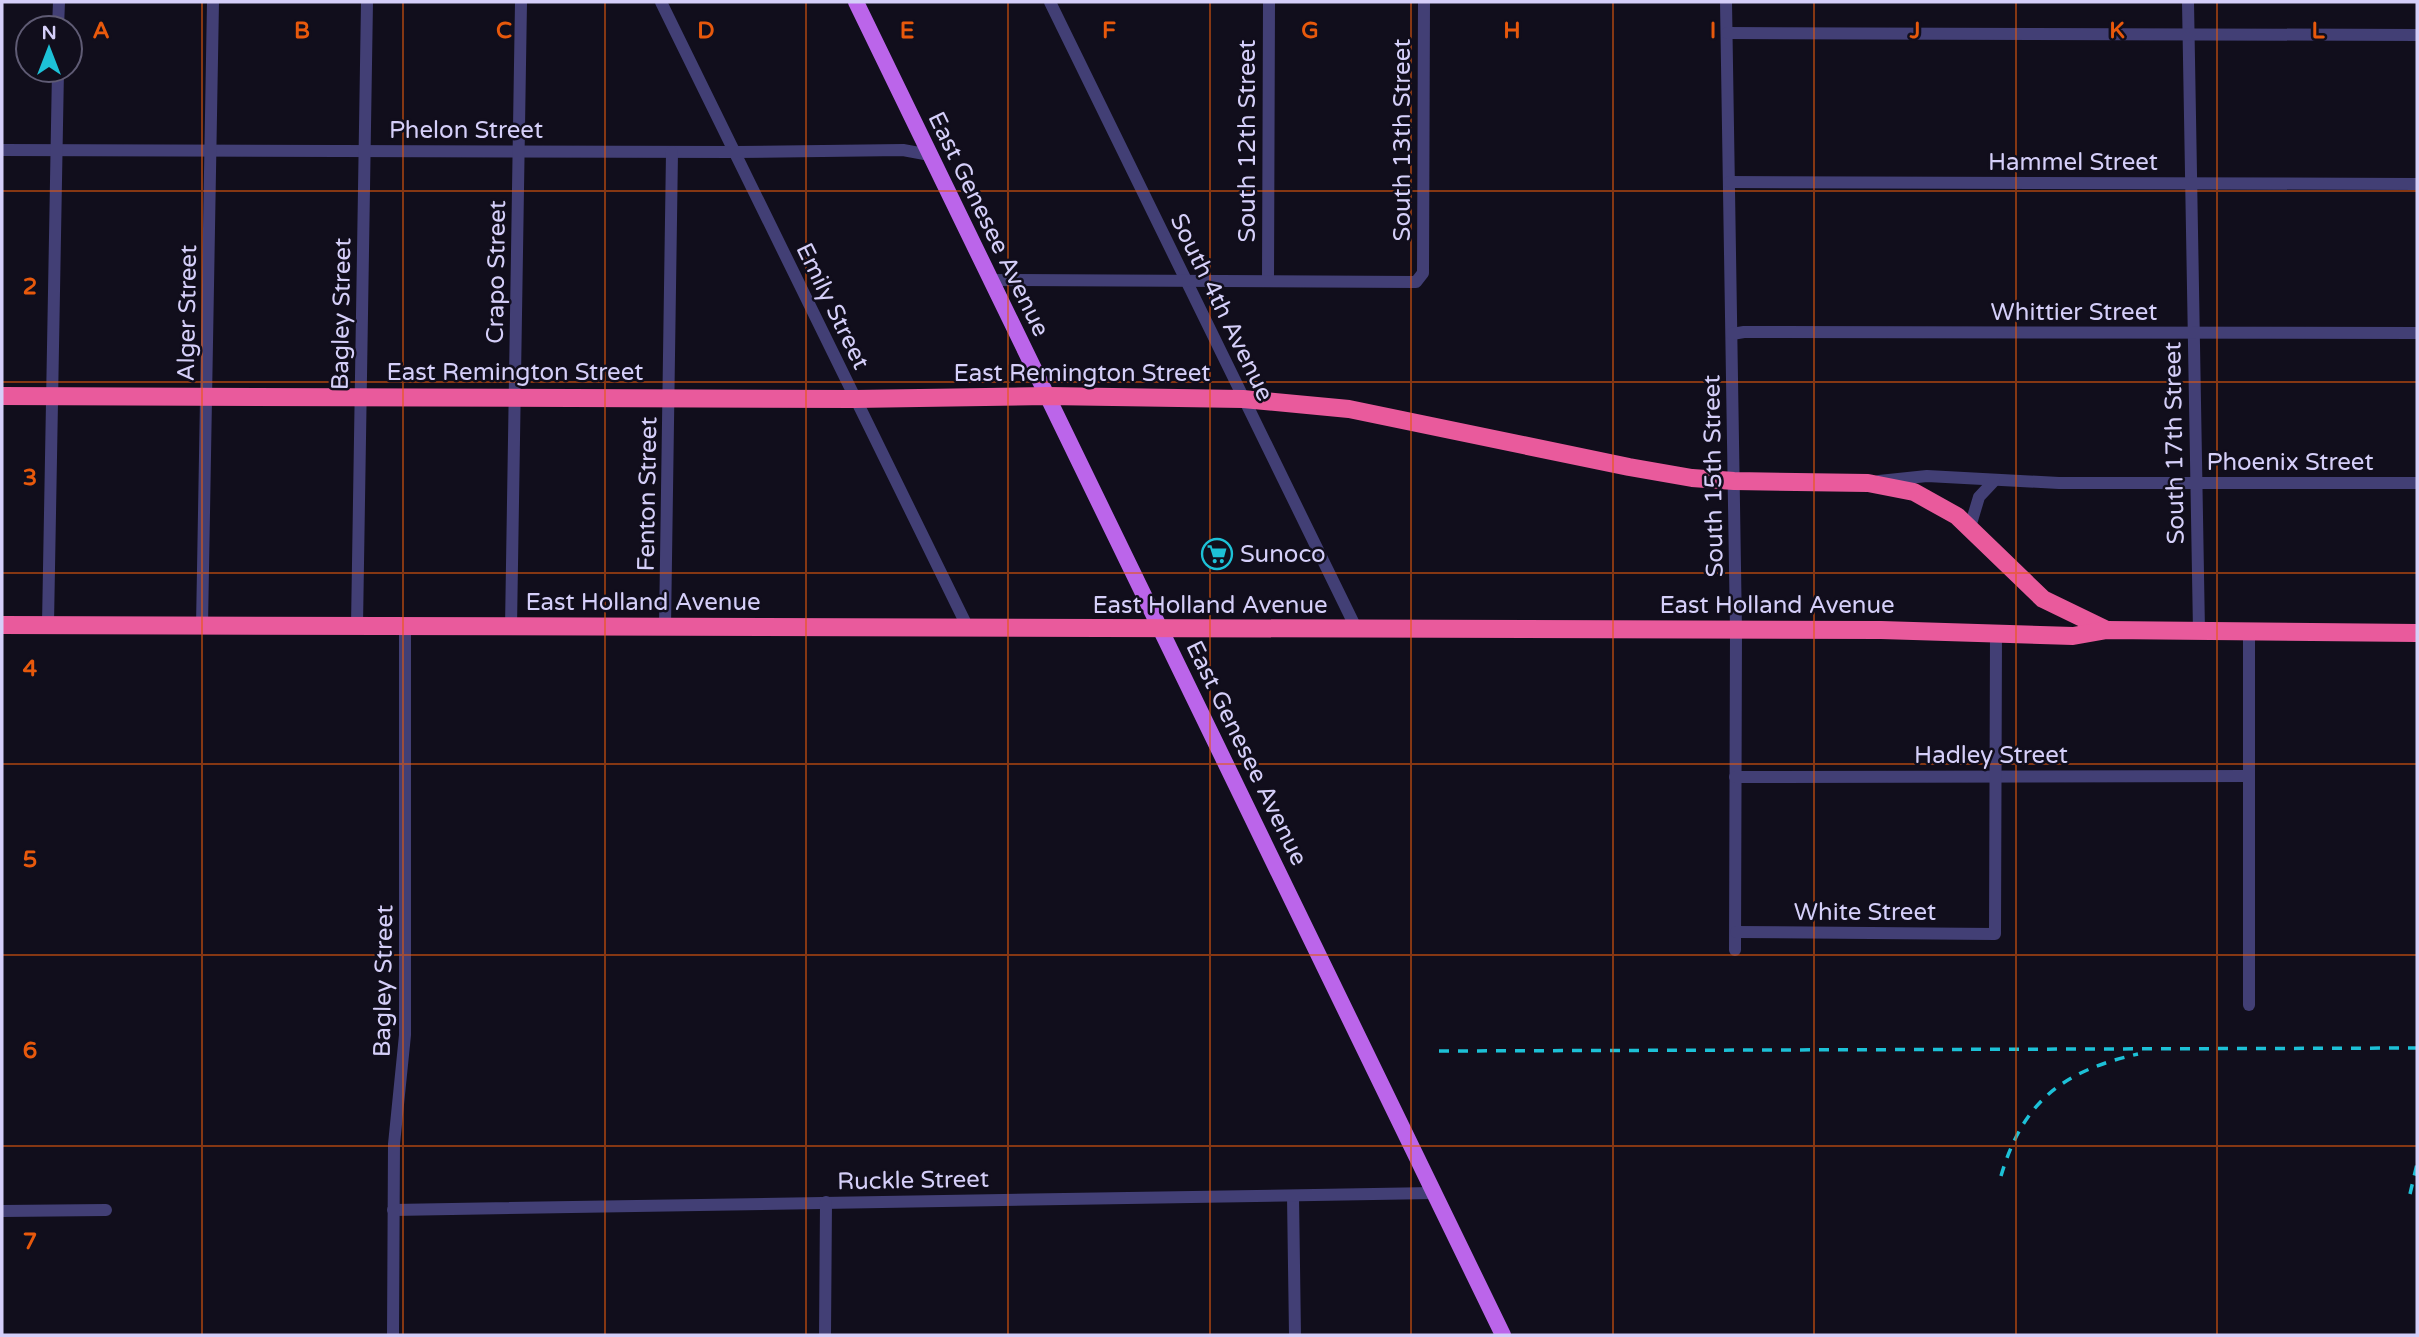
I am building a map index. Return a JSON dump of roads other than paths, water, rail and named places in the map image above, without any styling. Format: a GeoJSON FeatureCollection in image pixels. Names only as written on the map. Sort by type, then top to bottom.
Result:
{"type":"FeatureCollection","features":[{"type":"Feature","properties":{"kind":"highway","name":"East Remington Street"},"geometry":{"type":"LineString","coordinates":[[2,396],[854,399],[1048,396],[1243,399],[1349,408],[1692,478],[1868,483],[1899,488],[1930,499],[1950,511],[1970,527],[2043,599],[2107,630]]}},
{"type":"Feature","properties":{"kind":"highway","name":"East Holland Avenue"},"geometry":{"type":"LineString","coordinates":[[2,625],[1881,630],[2073,636],[2107,630],[2417,632]]}},
{"type":"Feature","properties":{"kind":"main road","name":"East Genesee Avenue"},"geometry":{"type":"LineString","coordinates":[[856,2],[1503,1335]]}},
{"type":"Feature","properties":{"kind":"street","name":"Alger Street"},"geometry":{"type":"LineString","coordinates":[[202,626],[213,2]]}},
{"type":"Feature","properties":{"kind":"street","name":"Bagley Street"},"geometry":{"type":"LineString","coordinates":[[357,626],[367,2]]}},
{"type":"Feature","properties":{"kind":"street","name":"Crapo Street"},"geometry":{"type":"LineString","coordinates":[[511,627],[521,2]]}},
{"type":"Feature","properties":{"kind":"street","name":"Emily Street"},"geometry":{"type":"LineString","coordinates":[[661,2],[968,628]]}},
{"type":"Feature","properties":{"kind":"street","name":"South 4th Avenue"},"geometry":{"type":"LineString","coordinates":[[1050,2],[1357,630]]}},
{"type":"Feature","properties":{"kind":"street","name":"South 12th Street"},"geometry":{"type":"LineString","coordinates":[[1268,279],[1269,2]]}},
{"type":"Feature","properties":{"kind":"street","name":"South 13th Street"},"geometry":{"type":"LineString","coordinates":[[1268,279],[1409,283],[1421,278],[1424,2]]}},
{"type":"Feature","properties":{"kind":"street","name":"South 15th Street"},"geometry":{"type":"LineString","coordinates":[[1727,2],[1736,630],[1735,950]]}},
{"type":"Feature","properties":{"kind":"street","name":"South 17th Street"},"geometry":{"type":"LineString","coordinates":[[2188,2],[2199,631]]}},
{"type":"Feature","properties":{"kind":"street"},"geometry":{"type":"LineString","coordinates":[[1727,33],[2417,35]]}},
{"type":"Feature","properties":{"kind":"street"},"geometry":{"type":"LineString","coordinates":[[48,624],[58,84]]}},
{"type":"Feature","properties":{"kind":"street","name":"Phelon Street"},"geometry":{"type":"LineString","coordinates":[[2,150],[903,150],[930,155]]}},
{"type":"Feature","properties":{"kind":"street","name":"Fenton Street"},"geometry":{"type":"LineString","coordinates":[[666,626],[672,152]]}},
{"type":"Feature","properties":{"kind":"street","name":"Hammel Street"},"geometry":{"type":"LineString","coordinates":[[1729,182],[2417,184]]}},
{"type":"Feature","properties":{"kind":"street"},"geometry":{"type":"LineString","coordinates":[[991,280],[1268,279]]}},
{"type":"Feature","properties":{"kind":"street","name":"Whittier Street"},"geometry":{"type":"LineString","coordinates":[[1732,334],[2417,333]]}},
{"type":"Feature","properties":{"kind":"street","name":"Phoenix Street"},"geometry":{"type":"LineString","coordinates":[[1868,483],[1927,476],[1994,481],[2417,483]]}},
{"type":"Feature","properties":{"kind":"street"},"geometry":{"type":"LineString","coordinates":[[1970,527],[1979,497],[1994,481]]}},
{"type":"Feature","properties":{"kind":"street","name":"Bagley Street"},"geometry":{"type":"LineString","coordinates":[[393,1335],[394,1143],[405,1035],[405,626]]}},
{"type":"Feature","properties":{"kind":"street"},"geometry":{"type":"LineString","coordinates":[[2249,632],[2249,1005]]}},
{"type":"Feature","properties":{"kind":"street"},"geometry":{"type":"LineString","coordinates":[[1994,776],[1996,634]]}},
{"type":"Feature","properties":{"kind":"street","name":"White Street"},"geometry":{"type":"LineString","coordinates":[[1736,932],[1995,934],[1994,776]]}},
{"type":"Feature","properties":{"kind":"street","name":"Hadley Street"},"geometry":{"type":"LineString","coordinates":[[1735,777],[2248,776]]}},
{"type":"Feature","properties":{"kind":"street","name":"Ruckle Street"},"geometry":{"type":"LineString","coordinates":[[393,1210],[1433,1193]]}},
{"type":"Feature","properties":{"kind":"street"},"geometry":{"type":"LineString","coordinates":[[1293,1196],[1295,1335]]}},
{"type":"Feature","properties":{"kind":"street"},"geometry":{"type":"LineString","coordinates":[[825,1335],[826,1202]]}},
{"type":"Feature","properties":{"kind":"street"},"geometry":{"type":"LineString","coordinates":[[2,1211],[106,1210]]}},
{"type":"Feature","properties":{"kind":"railway"},"geometry":{"type":"LineString","coordinates":[[1439,1051],[2417,1048]]}},
{"type":"Feature","properties":{"kind":"railway"},"geometry":{"type":"LineString","coordinates":[[2001,1176],[2021,1128],[2034,1109],[2050,1093],[2067,1080],[2088,1070],[2138,1054]]}},
{"type":"Feature","properties":{"kind":"railway"},"geometry":{"type":"LineString","coordinates":[[2410,1194],[2417,1164]]}},
{"type":"Feature","properties":{"kind":"place","name":"Sunoco"},"geometry":{"type":"Point","coordinates":[1217,554]}}]}
